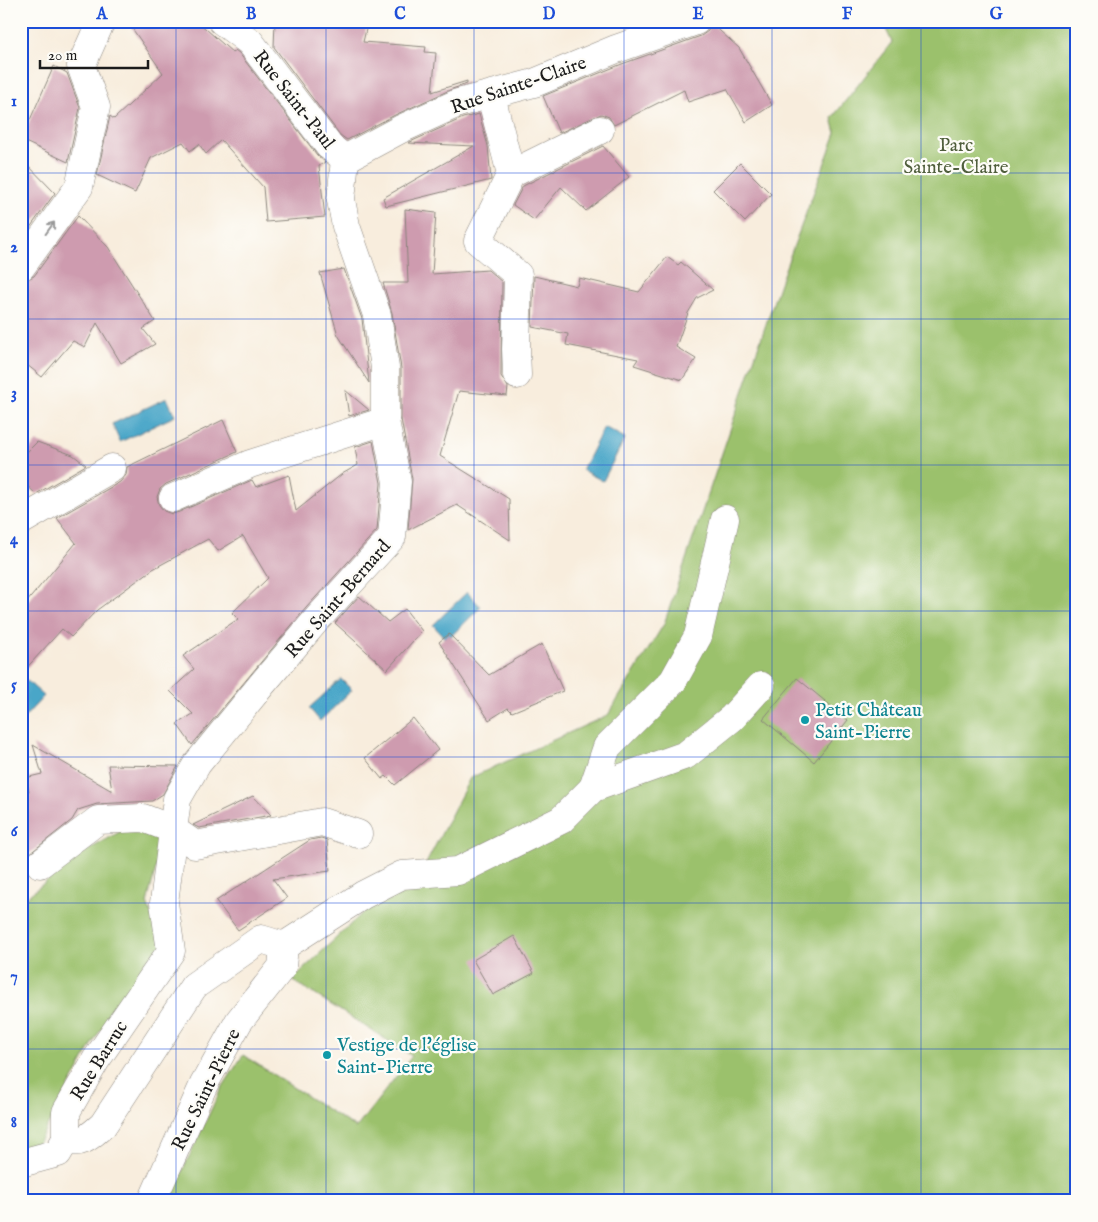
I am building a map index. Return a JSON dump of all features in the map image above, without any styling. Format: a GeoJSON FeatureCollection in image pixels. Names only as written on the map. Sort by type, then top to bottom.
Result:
{"type":"FeatureCollection","features":[{"type":"Feature","properties":{"kind":"street"},"geometry":{"type":"LineString","coordinates":[[21,267],[79,187],[96,107],[81,66],[101,21]]}},
{"type":"Feature","properties":{"kind":"street","name":"Rue Saint-Paul"},"geometry":{"type":"LineString","coordinates":[[222,21],[250,42],[328,146],[345,159]]}},
{"type":"Feature","properties":{"kind":"street","name":"Rue Sainte-Claire"},"geometry":{"type":"LineString","coordinates":[[345,159],[401,129],[458,103],[491,96],[534,83],[616,49],[696,21]]}},
{"type":"Feature","properties":{"kind":"street"},"geometry":{"type":"LineString","coordinates":[[491,96],[511,174]]}},
{"type":"Feature","properties":{"kind":"street"},"geometry":{"type":"LineString","coordinates":[[518,375],[516,349],[518,275],[478,241],[511,174],[600,130]]}},
{"type":"Feature","properties":{"kind":"street","name":"Rue Saint-Bernard"},"geometry":{"type":"LineString","coordinates":[[172,828],[177,799],[197,764],[318,618],[392,537],[397,482],[385,421],[385,368],[377,315],[346,226],[341,200],[345,159]]}},
{"type":"Feature","properties":{"kind":"street"},"geometry":{"type":"LineString","coordinates":[[173,498],[250,464],[385,421]]}},
{"type":"Feature","properties":{"kind":"street"},"geometry":{"type":"LineString","coordinates":[[21,522],[112,468]]}},
{"type":"Feature","properties":{"kind":"street"},"geometry":{"type":"LineString","coordinates":[[284,946],[363,895],[402,875],[458,871],[561,820],[592,788],[607,746],[673,681],[698,636],[725,519]]}},
{"type":"Feature","properties":{"kind":"street"},"geometry":{"type":"LineString","coordinates":[[592,788],[686,755],[732,718],[761,686]]}},
{"type":"Feature","properties":{"kind":"street"},"geometry":{"type":"LineString","coordinates":[[40,864],[98,820],[143,818],[172,828],[195,844],[322,822],[358,834]]}},
{"type":"Feature","properties":{"kind":"street","name":"Rue Barruc"},"geometry":{"type":"LineString","coordinates":[[172,828],[164,903],[171,951],[96,1060],[66,1112],[66,1139],[71,1142],[85,1140],[103,1125],[194,986],[261,939],[284,946]]}},
{"type":"Feature","properties":{"kind":"street","name":"Rue Saint-Pierre"},"geometry":{"type":"LineString","coordinates":[[152,1201],[204,1084],[239,1021],[282,967],[284,946]]}},
{"type":"Feature","properties":{"kind":"street"},"geometry":{"type":"LineString","coordinates":[[21,1162],[58,1153],[66,1139]]}},
{"type":"Feature","properties":{"kind":"green space","name":"Parc Sainte-Claire"},"geometry":{"type":"Polygon","coordinates":[[[882,21],[1077,21],[1077,1201],[168,1201],[220,1091],[243,1055],[356,1128],[412,1056],[292,980],[377,899],[415,885],[470,778],[608,715],[664,624],[781,280],[836,133],[832,118],[892,42],[882,21]]]}},
{"type":"Feature","properties":{"kind":"green space"},"geometry":{"type":"Polygon","coordinates":[[[135,823],[164,836],[147,903],[164,949],[98,1034],[32,1154],[21,1152],[21,899],[24,899],[81,854],[135,823]]]}},
{"type":"Feature","properties":{"kind":"water"},"geometry":{"type":"Polygon","coordinates":[[[167,398],[175,416],[120,442],[112,424],[167,398]]]}},
{"type":"Feature","properties":{"kind":"water"},"geometry":{"type":"Polygon","coordinates":[[[604,427],[625,438],[603,481],[582,470],[604,427]]]}},
{"type":"Feature","properties":{"kind":"water"},"geometry":{"type":"Polygon","coordinates":[[[467,592],[481,607],[447,640],[433,625],[467,592]]]}},
{"type":"Feature","properties":{"kind":"water"},"geometry":{"type":"Polygon","coordinates":[[[341,679],[352,690],[320,721],[309,708],[341,679]]]}},
{"type":"Feature","properties":{"kind":"water"},"geometry":{"type":"Polygon","coordinates":[[[26,680],[44,696],[21,721],[21,685],[26,680]]]}},
{"type":"Feature","properties":{"kind":"building"},"geometry":{"type":"Polygon","coordinates":[[[127,21],[197,21],[233,53],[235,50],[239,53],[317,155],[325,162],[319,166],[325,217],[266,222],[263,187],[221,140],[206,154],[199,144],[190,151],[183,142],[151,158],[135,193],[97,175],[110,116],[114,119],[163,73],[127,21]]]}},
{"type":"Feature","properties":{"kind":"building"},"geometry":{"type":"Polygon","coordinates":[[[275,21],[368,21],[363,42],[426,47],[425,52],[436,53],[432,92],[467,81],[467,84],[395,115],[347,140],[340,135],[274,47],[275,21]]]}},
{"type":"Feature","properties":{"kind":"building"},"geometry":{"type":"Polygon","coordinates":[[[711,23],[739,48],[772,105],[746,122],[727,89],[688,102],[684,90],[614,125],[609,117],[601,114],[559,133],[543,96],[622,64],[701,36],[708,31],[711,23]]]}},
{"type":"Feature","properties":{"kind":"building"},"geometry":{"type":"Polygon","coordinates":[[[54,66],[67,73],[80,108],[68,162],[21,140],[54,66]]]}},
{"type":"Feature","properties":{"kind":"building"},"geometry":{"type":"Polygon","coordinates":[[[479,114],[488,146],[491,180],[386,206],[383,198],[474,146],[408,143],[463,118],[479,114]]]}},
{"type":"Feature","properties":{"kind":"building"},"geometry":{"type":"Polygon","coordinates":[[[603,146],[629,177],[586,211],[561,187],[534,220],[513,205],[523,186],[603,146]]]}},
{"type":"Feature","properties":{"kind":"building"},"geometry":{"type":"Polygon","coordinates":[[[21,158],[55,193],[21,240],[21,158]]]}},
{"type":"Feature","properties":{"kind":"building"},"geometry":{"type":"Polygon","coordinates":[[[740,163],[771,194],[745,222],[713,190],[740,163]]]}},
{"type":"Feature","properties":{"kind":"building"},"geometry":{"type":"Polygon","coordinates":[[[405,209],[436,213],[432,274],[488,270],[502,282],[501,376],[508,387],[507,396],[459,391],[440,456],[509,499],[510,540],[457,505],[408,530],[412,479],[401,419],[401,368],[392,313],[383,283],[408,283],[405,209]]]}},
{"type":"Feature","properties":{"kind":"building"},"geometry":{"type":"Polygon","coordinates":[[[78,216],[108,247],[155,321],[143,329],[155,344],[121,363],[97,323],[85,347],[73,341],[42,377],[21,360],[21,282],[34,276],[78,216]]]}},
{"type":"Feature","properties":{"kind":"building"},"geometry":{"type":"Polygon","coordinates":[[[667,257],[678,265],[681,262],[713,290],[697,298],[688,313],[676,347],[696,359],[682,380],[634,365],[638,359],[566,345],[568,334],[532,327],[534,276],[577,286],[579,278],[639,292],[667,257]]]}},
{"type":"Feature","properties":{"kind":"building"},"geometry":{"type":"Polygon","coordinates":[[[344,269],[362,319],[369,383],[338,335],[320,273],[344,269]]]}},
{"type":"Feature","properties":{"kind":"building"},"geometry":{"type":"Polygon","coordinates":[[[345,390],[369,410],[349,416],[345,390]]]}},
{"type":"Feature","properties":{"kind":"building"},"geometry":{"type":"Polygon","coordinates":[[[223,420],[237,452],[166,484],[160,489],[157,497],[159,505],[164,511],[172,514],[179,512],[252,480],[256,487],[289,475],[296,511],[342,474],[358,465],[355,447],[373,441],[381,483],[377,530],[306,608],[192,745],[177,724],[193,714],[170,691],[194,669],[183,656],[238,619],[232,613],[268,578],[243,536],[218,551],[208,539],[153,569],[97,610],[71,637],[62,629],[21,674],[21,609],[76,543],[57,518],[120,482],[126,475],[127,467],[223,420]]]}},
{"type":"Feature","properties":{"kind":"building"},"geometry":{"type":"Polygon","coordinates":[[[37,442],[73,455],[86,465],[36,494],[21,480],[21,458],[37,442]]]}},
{"type":"Feature","properties":{"kind":"building"},"geometry":{"type":"Polygon","coordinates":[[[359,596],[388,622],[405,609],[422,631],[387,670],[335,623],[359,596]]]}},
{"type":"Feature","properties":{"kind":"building"},"geometry":{"type":"Polygon","coordinates":[[[449,634],[489,675],[542,644],[563,691],[512,712],[508,708],[489,720],[439,642],[449,634]]]}},
{"type":"Feature","properties":{"kind":"building","name":"Petit Château Saint-Pierre"},"geometry":{"type":"Polygon","coordinates":[[[797,678],[848,720],[814,762],[763,719],[797,678]]]}},
{"type":"Feature","properties":{"kind":"building"},"geometry":{"type":"Polygon","coordinates":[[[413,718],[438,750],[395,785],[386,776],[382,779],[365,758],[413,718]]]}},
{"type":"Feature","properties":{"kind":"building"},"geometry":{"type":"Polygon","coordinates":[[[33,745],[112,791],[108,765],[178,766],[163,794],[152,801],[97,804],[78,810],[72,820],[29,854],[21,855],[21,793],[29,791],[25,778],[42,774],[33,745]]]}},
{"type":"Feature","properties":{"kind":"building"},"geometry":{"type":"Polygon","coordinates":[[[253,796],[271,815],[199,828],[193,825],[253,796]]]}},
{"type":"Feature","properties":{"kind":"building"},"geometry":{"type":"Polygon","coordinates":[[[321,838],[327,840],[330,871],[273,879],[287,898],[238,930],[216,901],[310,840],[321,838]]]}},
{"type":"Feature","properties":{"kind":"building"},"geometry":{"type":"Polygon","coordinates":[[[514,936],[534,973],[493,995],[473,960],[514,936]]]}},
{"type":"Feature","properties":{"kind":"place","name":"Petit Château Saint-Pierre"},"geometry":{"type":"Point","coordinates":[805,720]}},
{"type":"Feature","properties":{"kind":"place","name":"Vestige de l'église Saint-Pierre"},"geometry":{"type":"Point","coordinates":[327,1055]}}]}
